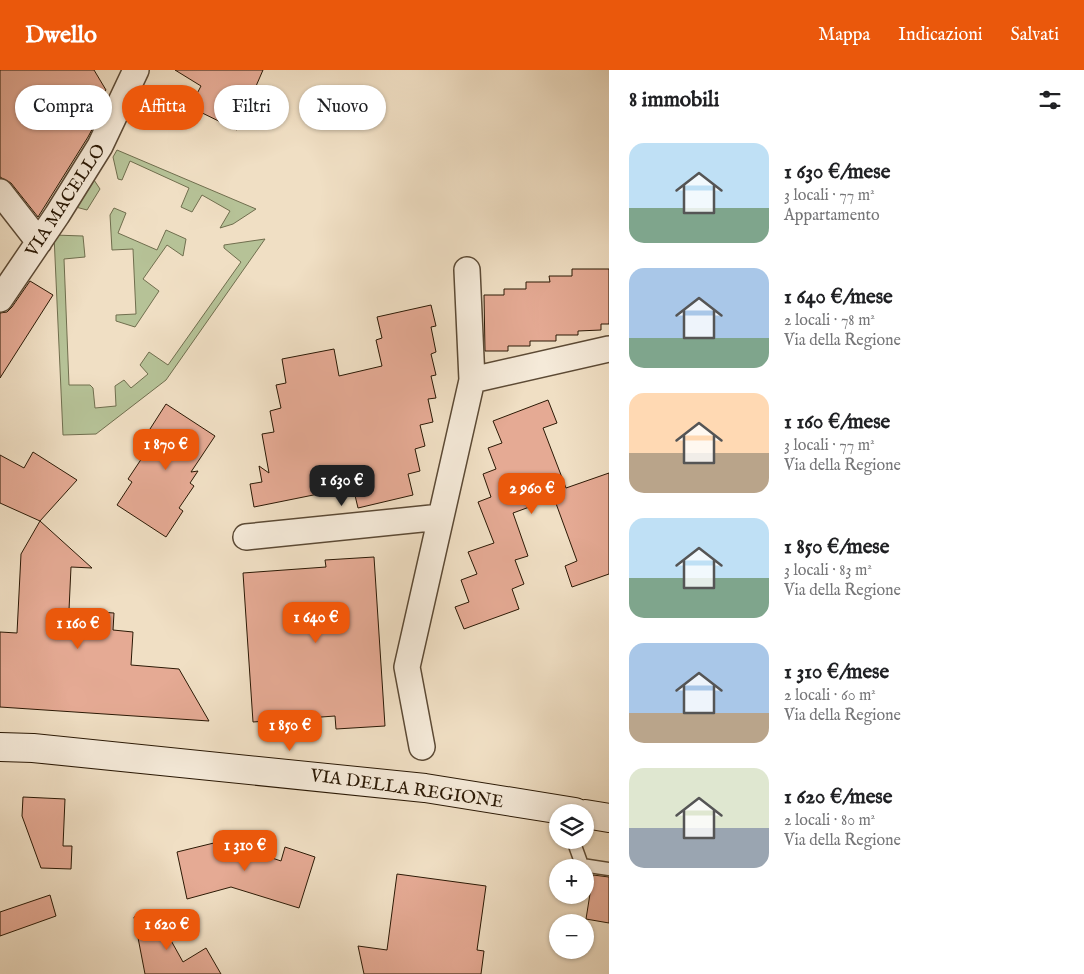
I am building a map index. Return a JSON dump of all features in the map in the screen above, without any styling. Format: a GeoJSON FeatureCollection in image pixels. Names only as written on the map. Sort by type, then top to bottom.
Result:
{"type":"FeatureCollection","features":[{"type":"Feature","properties":{"kind":"main road","name":"VIA DELLA REGIONE"},"geometry":{"type":"LineString","coordinates":[[0,747],[33,748],[425,788],[549,808]]}},
{"type":"Feature","properties":{"kind":"main road","name":"VIA DELLA REGIONE"},"geometry":{"type":"LineString","coordinates":[[594,816],[609,818]]}},
{"type":"Feature","properties":{"kind":"street","name":"VIA MACELLO"},"geometry":{"type":"LineString","coordinates":[[0,299],[100,146],[136,70]]}},
{"type":"Feature","properties":{"kind":"street"},"geometry":{"type":"LineString","coordinates":[[0,192],[38,242]]}},
{"type":"Feature","properties":{"kind":"street"},"geometry":{"type":"LineString","coordinates":[[422,747],[407,667],[472,380],[467,270]]}},
{"type":"Feature","properties":{"kind":"street"},"geometry":{"type":"LineString","coordinates":[[472,380],[609,349]]}},
{"type":"Feature","properties":{"kind":"street"},"geometry":{"type":"LineString","coordinates":[[246,537],[441,517]]}},
{"type":"Feature","properties":{"kind":"lane"},"geometry":{"type":"LineString","coordinates":[[576,849],[582,866],[609,869]]}},
{"type":"Feature","properties":{"kind":"green space"},"geometry":{"type":"Polygon","coordinates":[[[117,150],[256,209],[233,224],[220,228],[230,211],[202,195],[192,212],[181,207],[189,188],[130,161],[122,180],[118,179],[113,157],[117,150]]]}},
{"type":"Feature","properties":{"kind":"green space"},"geometry":{"type":"Polygon","coordinates":[[[92,177],[100,189],[87,210],[72,206],[92,177]]]}},
{"type":"Feature","properties":{"kind":"green space"},"geometry":{"type":"Polygon","coordinates":[[[114,208],[126,213],[118,233],[157,250],[166,230],[186,239],[183,256],[167,245],[143,279],[159,291],[135,327],[116,321],[116,315],[136,314],[133,249],[112,250],[110,215],[114,208]]]}},
{"type":"Feature","properties":{"kind":"green space"},"geometry":{"type":"Polygon","coordinates":[[[54,235],[83,236],[85,257],[64,259],[69,385],[90,385],[93,388],[95,408],[116,406],[115,386],[124,380],[131,388],[148,374],[140,365],[149,352],[168,365],[241,262],[224,248],[224,245],[265,239],[166,380],[96,434],[63,435],[54,235]]]}},
{"type":"Feature","properties":{"kind":"building"},"geometry":{"type":"Polygon","coordinates":[[[0,70],[94,70],[103,85],[15,85],[15,130],[92,130],[38,217],[11,183],[0,177],[0,70]]]}},
{"type":"Feature","properties":{"kind":"building"},"geometry":{"type":"Polygon","coordinates":[[[175,70],[263,70],[256,85],[214,85],[214,119],[204,114],[204,85],[199,85],[175,70]]]}},
{"type":"Feature","properties":{"kind":"building"},"geometry":{"type":"Polygon","coordinates":[[[572,269],[609,269],[609,324],[601,324],[601,330],[578,331],[578,335],[556,335],[556,341],[530,341],[530,346],[508,346],[508,351],[485,351],[484,295],[504,295],[504,289],[526,289],[526,282],[550,282],[549,276],[572,276],[572,269]]]}},
{"type":"Feature","properties":{"kind":"building"},"geometry":{"type":"Polygon","coordinates":[[[30,281],[53,295],[0,378],[0,313],[7,312],[12,307],[30,281]]]}},
{"type":"Feature","properties":{"kind":"building"},"geometry":{"type":"Polygon","coordinates":[[[431,305],[436,326],[431,327],[436,352],[431,354],[436,375],[431,376],[436,398],[428,399],[433,422],[420,425],[425,446],[415,449],[420,471],[408,474],[413,495],[358,508],[353,487],[254,507],[250,484],[262,482],[259,466],[269,473],[262,434],[274,432],[270,411],[281,408],[276,385],[286,383],[282,359],[334,349],[339,376],[382,366],[376,340],[382,338],[377,317],[431,305]]]}},
{"type":"Feature","properties":{"kind":"building"},"geometry":{"type":"Polygon","coordinates":[[[548,400],[557,423],[543,428],[566,488],[609,473],[609,574],[572,587],[565,566],[577,561],[554,498],[513,513],[528,556],[515,560],[524,584],[512,589],[519,609],[464,629],[455,607],[469,602],[461,580],[477,574],[468,552],[494,543],[478,502],[491,497],[483,474],[496,469],[488,448],[502,443],[493,421],[548,400]]]}},
{"type":"Feature","properties":{"kind":"building"},"geometry":{"type":"Polygon","coordinates":[[[166,404],[215,436],[191,472],[198,471],[190,483],[194,486],[179,508],[183,511],[166,537],[117,505],[132,482],[128,479],[142,458],[138,456],[154,432],[150,429],[166,404]]]}},
{"type":"Feature","properties":{"kind":"building"},"geometry":{"type":"Polygon","coordinates":[[[33,452],[77,480],[40,521],[0,503],[0,455],[24,468],[33,452]]]}},
{"type":"Feature","properties":{"kind":"building"},"geometry":{"type":"Polygon","coordinates":[[[40,521],[92,568],[71,567],[69,610],[114,613],[113,630],[133,632],[131,665],[179,669],[209,721],[0,707],[0,632],[17,633],[21,554],[40,521]]]}},
{"type":"Feature","properties":{"kind":"building"},"geometry":{"type":"Polygon","coordinates":[[[374,557],[385,726],[336,729],[335,716],[253,722],[243,573],[326,567],[325,560],[374,557]]]}},
{"type":"Feature","properties":{"kind":"building"},"geometry":{"type":"Polygon","coordinates":[[[23,797],[65,799],[63,846],[72,846],[71,869],[41,868],[22,816],[23,797]]]}},
{"type":"Feature","properties":{"kind":"building"},"geometry":{"type":"Polygon","coordinates":[[[222,841],[281,861],[285,847],[315,857],[299,908],[231,887],[187,899],[177,852],[222,841]]]}},
{"type":"Feature","properties":{"kind":"building"},"geometry":{"type":"Polygon","coordinates":[[[397,874],[486,886],[477,950],[484,951],[481,974],[364,974],[358,946],[387,950],[397,874]]]}},
{"type":"Feature","properties":{"kind":"building"},"geometry":{"type":"Polygon","coordinates":[[[594,875],[609,877],[609,923],[594,920],[594,914],[587,914],[588,904],[594,904],[594,875]]]}},
{"type":"Feature","properties":{"kind":"building"},"geometry":{"type":"Polygon","coordinates":[[[50,895],[56,916],[0,936],[0,912],[50,895]]]}},
{"type":"Feature","properties":{"kind":"building"},"geometry":{"type":"Polygon","coordinates":[[[154,910],[183,962],[206,948],[221,974],[145,974],[134,917],[154,910]]]}}]}
